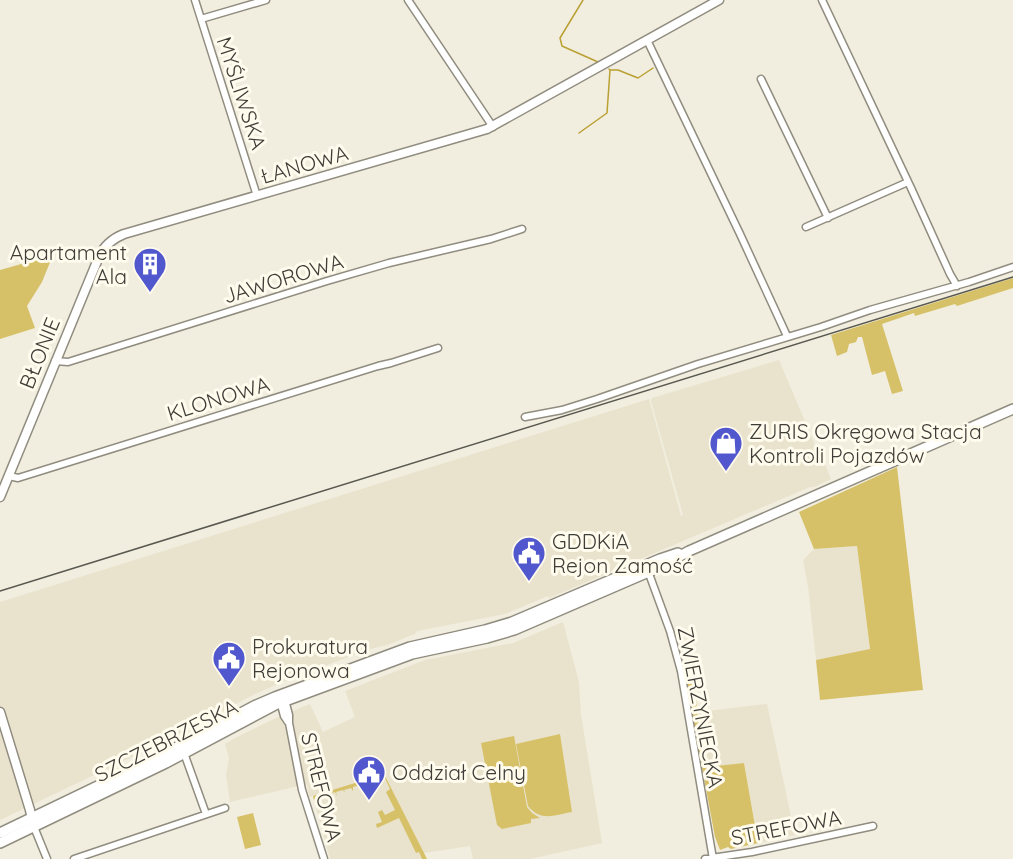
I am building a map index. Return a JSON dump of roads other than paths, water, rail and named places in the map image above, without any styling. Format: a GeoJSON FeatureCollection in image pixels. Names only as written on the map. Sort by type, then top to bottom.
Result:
{"type":"FeatureCollection","features":[{"type":"Feature","properties":{"kind":"main road","name":"SZCZEBRZESKA"},"geometry":{"type":"LineString","coordinates":[[0,833],[33,822],[184,753],[282,700],[410,646],[512,622],[647,568],[674,554],[690,550],[1013,409]]}},
{"type":"Feature","properties":{"kind":"main road","name":"SZCZEBRZESKA"},"geometry":{"type":"LineString","coordinates":[[0,843],[33,822],[254,706],[282,700]]}},
{"type":"Feature","properties":{"kind":"street","name":"MYŚLIWSKA"},"geometry":{"type":"LineString","coordinates":[[195,0],[257,196]]}},
{"type":"Feature","properties":{"kind":"street"},"geometry":{"type":"LineString","coordinates":[[201,19],[266,0]]}},
{"type":"Feature","properties":{"kind":"street"},"geometry":{"type":"LineString","coordinates":[[408,0],[493,127]]}},
{"type":"Feature","properties":{"kind":"street","name":"ŁANOWA"},"geometry":{"type":"LineString","coordinates":[[126,234],[493,127],[719,0]]}},
{"type":"Feature","properties":{"kind":"street"},"geometry":{"type":"LineString","coordinates":[[822,0],[957,286]]}},
{"type":"Feature","properties":{"kind":"street"},"geometry":{"type":"LineString","coordinates":[[647,40],[787,336]]}},
{"type":"Feature","properties":{"kind":"street"},"geometry":{"type":"LineString","coordinates":[[761,79],[828,218]]}},
{"type":"Feature","properties":{"kind":"street"},"geometry":{"type":"LineString","coordinates":[[806,227],[908,182]]}},
{"type":"Feature","properties":{"kind":"street","name":"JAWOROWA"},"geometry":{"type":"LineString","coordinates":[[55,361],[68,362],[327,281],[389,263],[491,240],[522,230]]}},
{"type":"Feature","properties":{"kind":"street","name":"BŁONIE"},"geometry":{"type":"LineString","coordinates":[[0,497],[100,254],[111,241],[126,234]]}},
{"type":"Feature","properties":{"kind":"street"},"geometry":{"type":"LineString","coordinates":[[525,417],[562,410],[787,336],[957,286],[1013,267]]}},
{"type":"Feature","properties":{"kind":"street","name":"KLONOWA"},"geometry":{"type":"LineString","coordinates":[[9,476],[18,478],[438,348]]}},
{"type":"Feature","properties":{"kind":"street","name":"ZWIERZYNIECKA"},"geometry":{"type":"LineString","coordinates":[[647,568],[670,631],[681,671],[713,858]]}},
{"type":"Feature","properties":{"kind":"street","name":"STREFOWA"},"geometry":{"type":"LineString","coordinates":[[282,700],[289,723],[302,790],[324,859]]}},
{"type":"Feature","properties":{"kind":"street"},"geometry":{"type":"LineString","coordinates":[[0,712],[33,822],[47,859]]}},
{"type":"Feature","properties":{"kind":"street"},"geometry":{"type":"LineString","coordinates":[[184,753],[206,814]]}},
{"type":"Feature","properties":{"kind":"street"},"geometry":{"type":"LineString","coordinates":[[74,859],[225,808]]}},
{"type":"Feature","properties":{"kind":"street","name":"STREFOWA"},"geometry":{"type":"LineString","coordinates":[[705,859],[752,852],[873,826]]}},
{"type":"Feature","properties":{"kind":"waterway"},"geometry":{"type":"LineString","coordinates":[[583,0],[560,38],[562,46],[598,62]]}},
{"type":"Feature","properties":{"kind":"waterway"},"geometry":{"type":"LineString","coordinates":[[609,69],[638,78],[653,68]]}},
{"type":"Feature","properties":{"kind":"waterway"},"geometry":{"type":"LineString","coordinates":[[579,133],[607,113],[610,70]]}},
{"type":"Feature","properties":{"kind":"railway"},"geometry":{"type":"LineString","coordinates":[[0,591],[1013,277]]}},
{"type":"Feature","properties":{"kind":"place","name":"Apartament Ala"},"geometry":{"type":"Point","coordinates":[150,293]}},
{"type":"Feature","properties":{"kind":"place","name":"ZURIS Okręgowa Stacja Kontroli Pojazdów"},"geometry":{"type":"Point","coordinates":[726,472]}},
{"type":"Feature","properties":{"kind":"place","name":"GDDKiA Rejon Zamość"},"geometry":{"type":"Point","coordinates":[529,582]}},
{"type":"Feature","properties":{"kind":"place","name":"Prokuratura Rejonowa"},"geometry":{"type":"Point","coordinates":[229,687]}},
{"type":"Feature","properties":{"kind":"place","name":"Oddział Celny"},"geometry":{"type":"Point","coordinates":[369,801]}}]}
